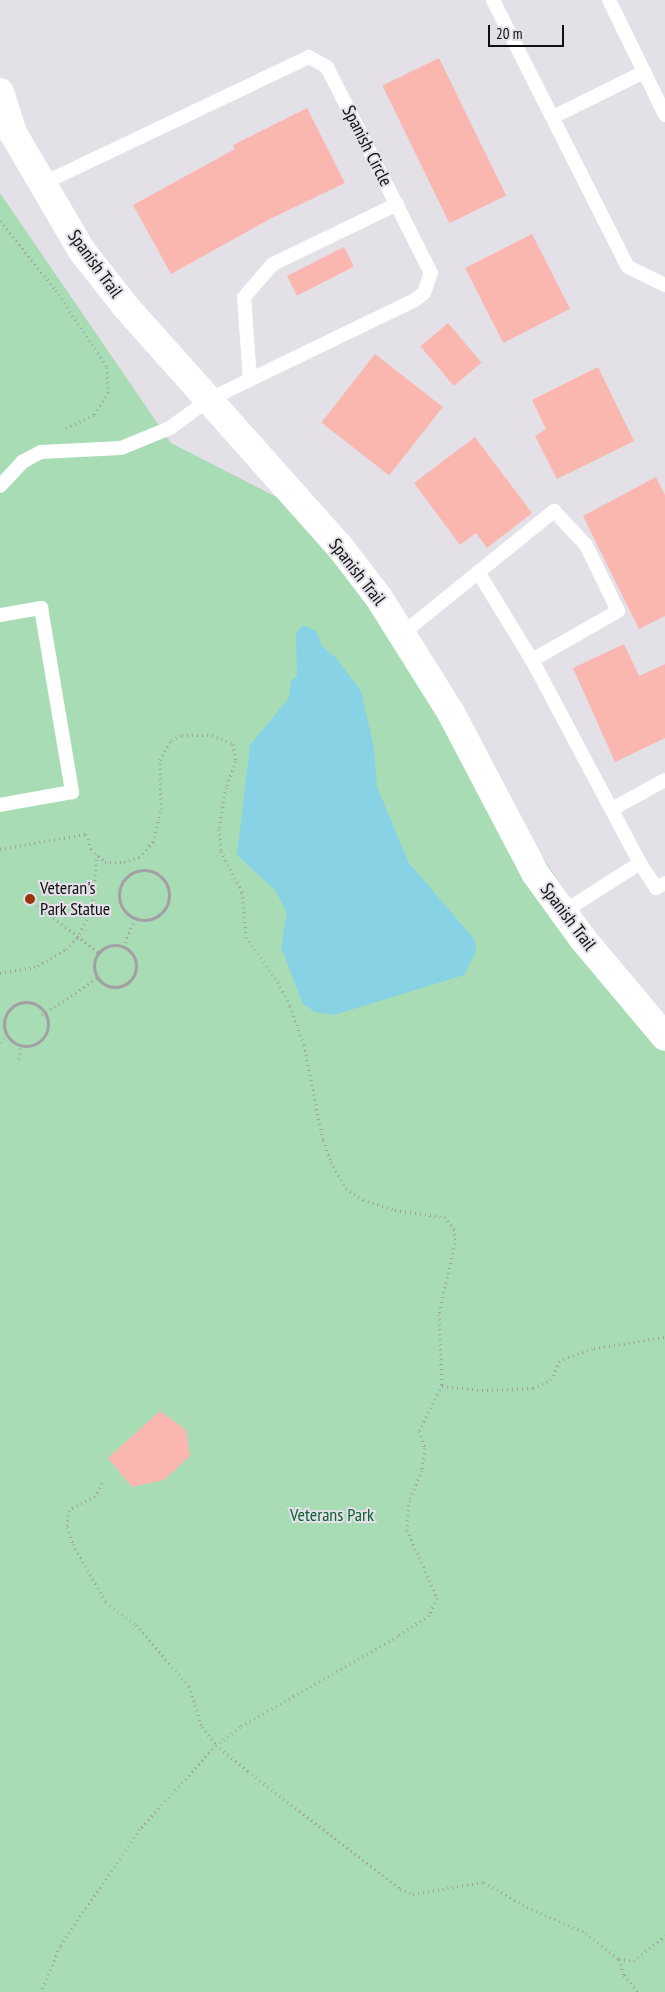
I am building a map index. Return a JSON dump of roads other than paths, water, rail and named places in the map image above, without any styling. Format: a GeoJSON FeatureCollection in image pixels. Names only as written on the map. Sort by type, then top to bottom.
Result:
{"type":"FeatureCollection","features":[{"type":"Feature","properties":{"kind":"street","name":"Spanish Trail"},"geometry":{"type":"LineString","coordinates":[[0,92],[7,126],[82,251],[126,307],[340,547],[379,598],[450,711],[535,873],[563,912],[665,1037]]}},
{"type":"Feature","properties":{"kind":"lane"},"geometry":{"type":"LineString","coordinates":[[493,0],[628,267],[665,285]]}},
{"type":"Feature","properties":{"kind":"lane"},"geometry":{"type":"LineString","coordinates":[[609,0],[665,114]]}},
{"type":"Feature","properties":{"kind":"lane","name":"Spanish Circle"},"geometry":{"type":"LineString","coordinates":[[1,482],[22,462],[41,452],[121,448],[170,428],[208,400],[424,293],[431,273],[327,67],[321,61],[309,58],[42,184]]}},
{"type":"Feature","properties":{"kind":"lane"},"geometry":{"type":"LineString","coordinates":[[553,118],[644,72]]}},
{"type":"Feature","properties":{"kind":"lane"},"geometry":{"type":"LineString","coordinates":[[250,380],[244,296],[273,264],[397,204]]}},
{"type":"Feature","properties":{"kind":"lane"},"geometry":{"type":"LineString","coordinates":[[402,634],[554,511],[586,545],[618,611],[532,660]]}},
{"type":"Feature","properties":{"kind":"lane"},"geometry":{"type":"LineString","coordinates":[[478,572],[532,660],[640,863],[656,888],[665,882]]}},
{"type":"Feature","properties":{"kind":"lane"},"geometry":{"type":"LineString","coordinates":[[0,614],[41,608],[72,792],[0,805]]}},
{"type":"Feature","properties":{"kind":"lane"},"geometry":{"type":"LineString","coordinates":[[612,809],[665,780]]}},
{"type":"Feature","properties":{"kind":"lane"},"geometry":{"type":"LineString","coordinates":[[563,912],[640,863]]}},
{"type":"Feature","properties":{"kind":"water"},"geometry":{"type":"Polygon","coordinates":[[[303,625],[316,631],[322,646],[336,658],[361,691],[374,748],[377,787],[409,863],[475,940],[476,952],[464,975],[334,1015],[315,1012],[303,1004],[281,947],[287,913],[275,890],[237,855],[250,745],[289,698],[291,681],[297,676],[296,634],[303,625]]]}},
{"type":"Feature","properties":{"kind":"place","name":"Veteran's Park Statue"},"geometry":{"type":"Point","coordinates":[30,899]}},
{"type":"Feature","properties":{"kind":"park label","name":"Veterans Park"},"geometry":{"type":"Point","coordinates":[332,1515]}}]}
